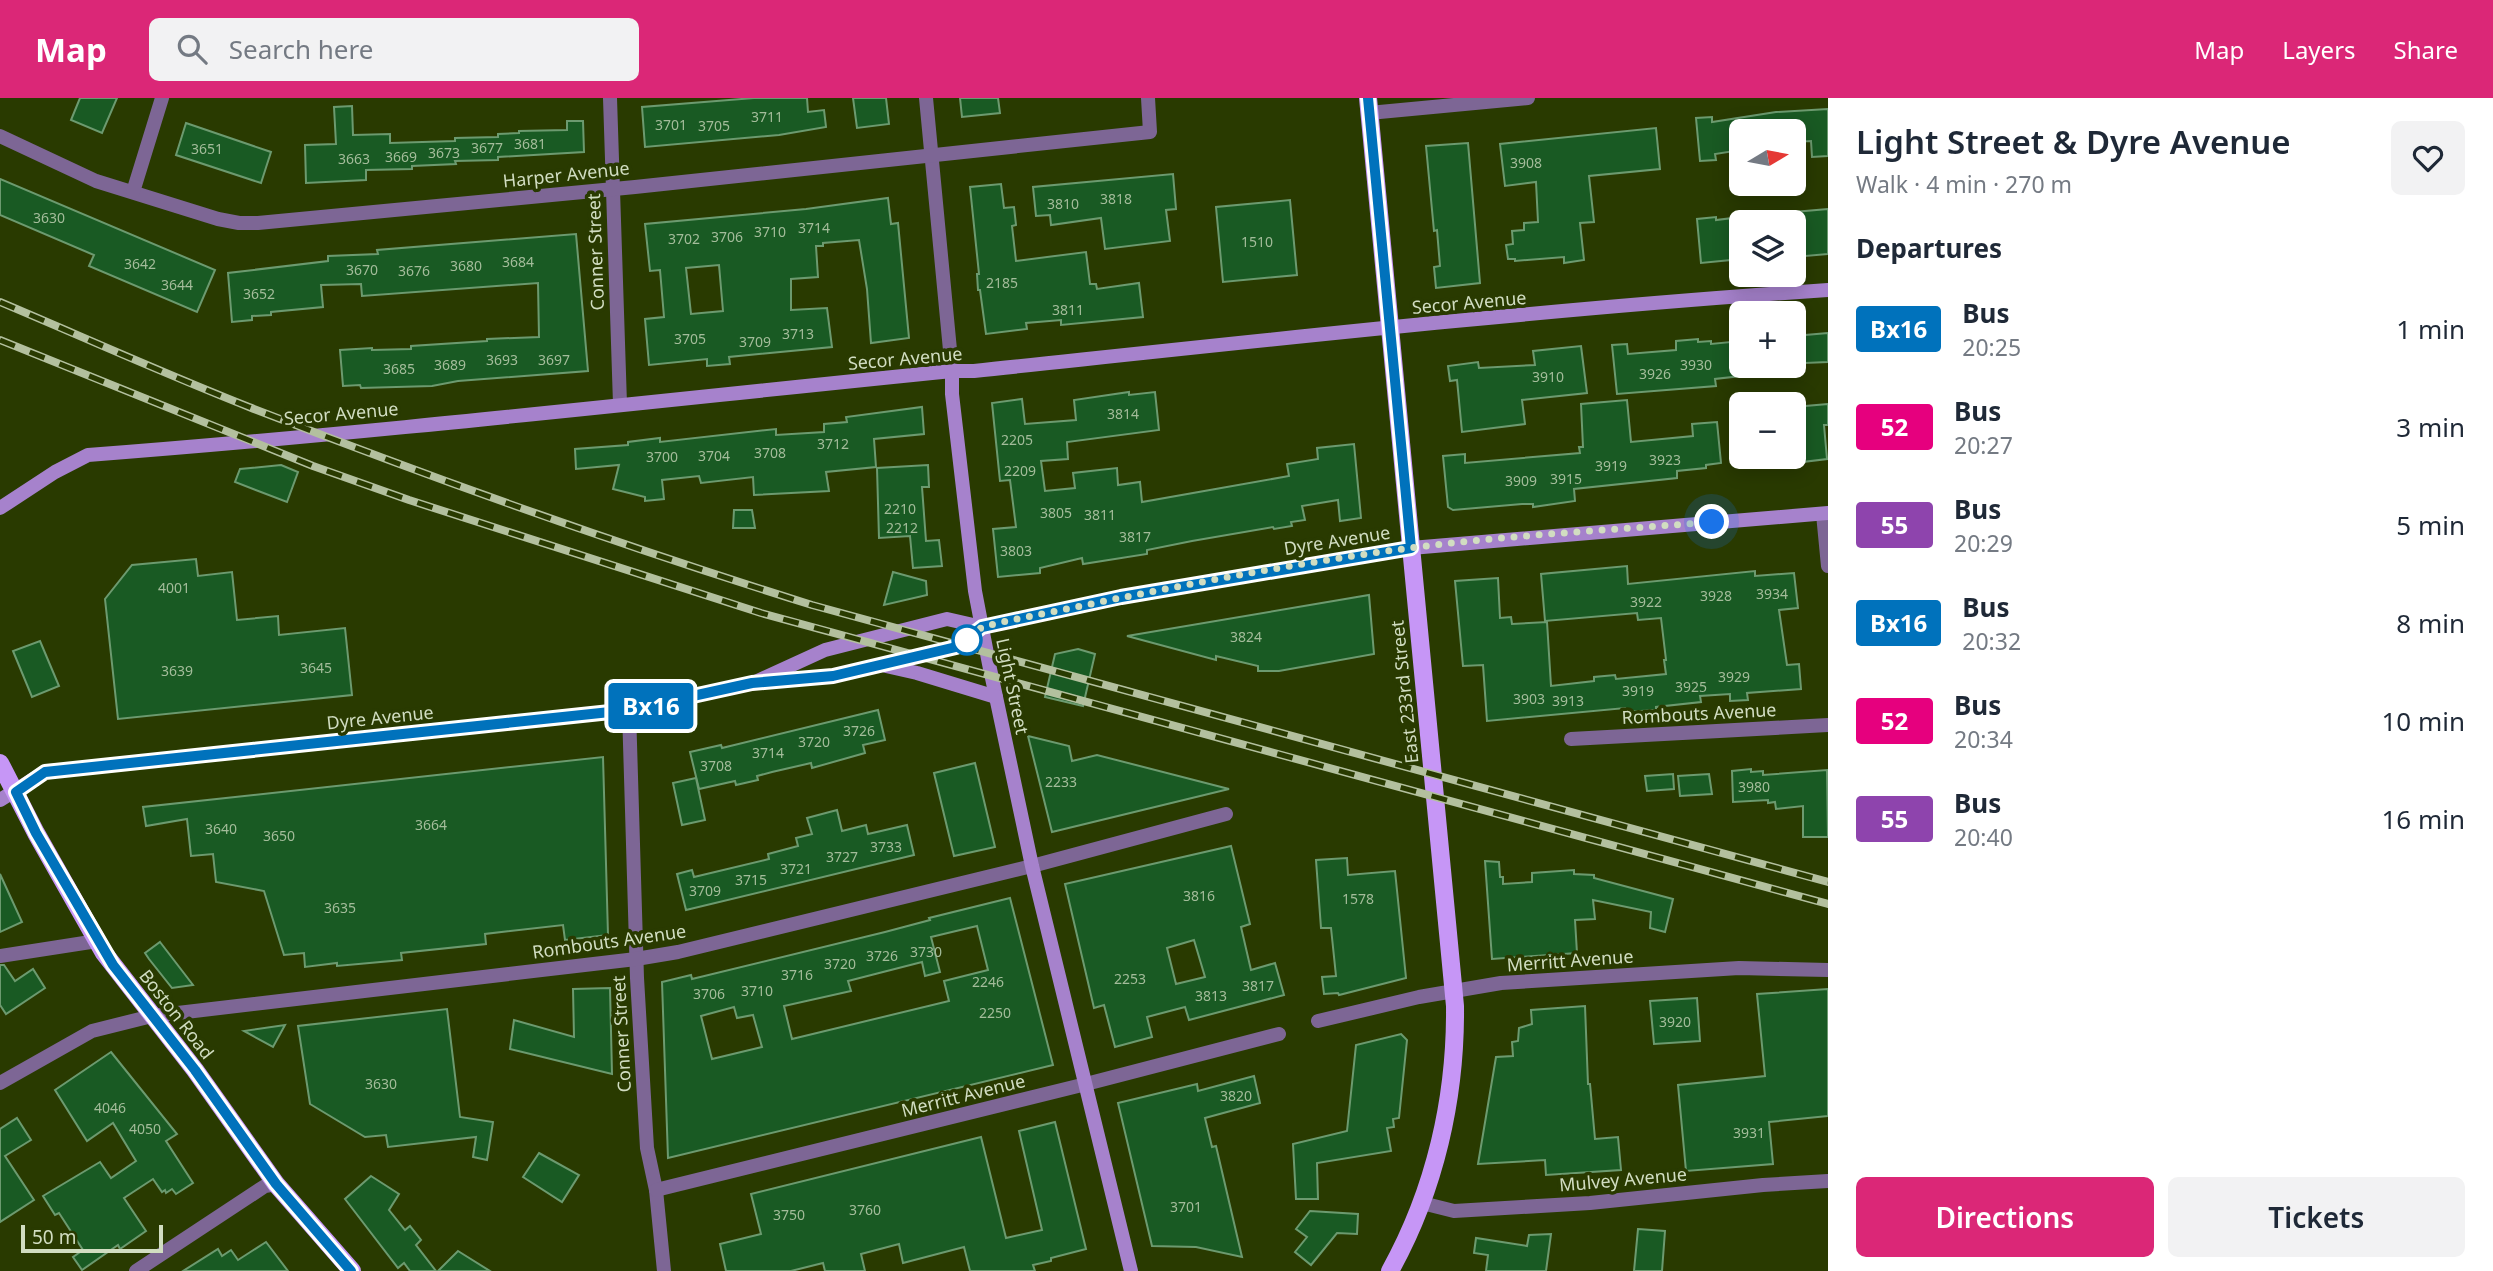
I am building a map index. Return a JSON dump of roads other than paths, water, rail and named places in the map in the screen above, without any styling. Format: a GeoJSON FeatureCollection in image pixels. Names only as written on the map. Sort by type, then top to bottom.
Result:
{"type":"FeatureCollection","features":[{"type":"Feature","properties":{"kind":"main road","name":"East 233rd Street"},"geometry":{"type":"LineString","coordinates":[[1368,105],[1454,990],[1455,1044],[1441,1138],[1422,1202],[1396,1267]]}},
{"type":"Feature","properties":{"kind":"main road","name":"Boston Road"},"geometry":{"type":"LineString","coordinates":[[0,763],[8,796],[36,833],[97,941],[195,1070],[276,1184],[352,1271]]}},
{"type":"Feature","properties":{"kind":"street"},"geometry":{"type":"LineString","coordinates":[[133,192],[162,98]]}},
{"type":"Feature","properties":{"kind":"street","name":"Conner Street"},"geometry":{"type":"LineString","coordinates":[[611,98],[620,404]]}},
{"type":"Feature","properties":{"kind":"street","name":"Light Street"},"geometry":{"type":"LineString","coordinates":[[926,98],[952,394],[973,578],[1032,866],[1131,1271]]}},
{"type":"Feature","properties":{"kind":"street","name":"Harper Avenue"},"geometry":{"type":"LineString","coordinates":[[0,136],[96,181],[218,219],[248,223],[612,189],[1150,132],[1148,98]]}},
{"type":"Feature","properties":{"kind":"street"},"geometry":{"type":"LineString","coordinates":[[1368,105],[1528,98]]}},
{"type":"Feature","properties":{"kind":"street","name":"Secor Avenue"},"geometry":{"type":"LineString","coordinates":[[0,509],[55,472],[88,455],[368,432],[620,404],[1390,328],[1828,290]]}},
{"type":"Feature","properties":{"kind":"street"},"geometry":{"type":"LineString","coordinates":[[1826,513],[1828,566]]}},
{"type":"Feature","properties":{"kind":"street","name":"Dyre Avenue"},"geometry":{"type":"LineString","coordinates":[[752,683],[825,650],[947,620],[982,627],[1121,597],[1411,548],[1826,513]]}},
{"type":"Feature","properties":{"kind":"street","name":"Dyre Avenue"},"geometry":{"type":"LineString","coordinates":[[8,796],[45,772],[629,710],[752,683],[833,676],[956,647],[982,627]]}},
{"type":"Feature","properties":{"kind":"street"},"geometry":{"type":"LineString","coordinates":[[881,664],[996,697]]}},
{"type":"Feature","properties":{"kind":"street","name":"Conner Street"},"geometry":{"type":"LineString","coordinates":[[629,710],[636,959],[647,1148],[656,1190],[664,1271]]}},
{"type":"Feature","properties":{"kind":"street","name":"Rombouts Avenue"},"geometry":{"type":"LineString","coordinates":[[1571,739],[1828,725]]}},
{"type":"Feature","properties":{"kind":"street","name":"Rombouts Avenue"},"geometry":{"type":"LineString","coordinates":[[0,1083],[92,1031],[152,1016],[678,952],[1032,866],[1226,814]]}},
{"type":"Feature","properties":{"kind":"street"},"geometry":{"type":"LineString","coordinates":[[0,956],[97,941]]}},
{"type":"Feature","properties":{"kind":"street","name":"Merritt Avenue"},"geometry":{"type":"LineString","coordinates":[[1318,1021],[1454,990],[1501,983],[1739,968],[1828,970]]}},
{"type":"Feature","properties":{"kind":"street","name":"Merritt Avenue"},"geometry":{"type":"LineString","coordinates":[[656,1190],[1279,1034]]}},
{"type":"Feature","properties":{"kind":"street","name":"Mulvey Avenue"},"geometry":{"type":"LineString","coordinates":[[1422,1202],[1454,1211],[1590,1203],[1828,1181]]}},
{"type":"Feature","properties":{"kind":"street"},"geometry":{"type":"LineString","coordinates":[[136,1271],[265,1186],[276,1184]]}},
{"type":"Feature","properties":{"kind":"railway"},"geometry":{"type":"LineString","coordinates":[[0,302],[186,382],[319,434],[529,511],[741,583],[812,605],[1828,882]]}},
{"type":"Feature","properties":{"kind":"railway"},"geometry":{"type":"LineString","coordinates":[[0,340],[313,466],[409,500],[761,613],[1828,904]]}}]}
